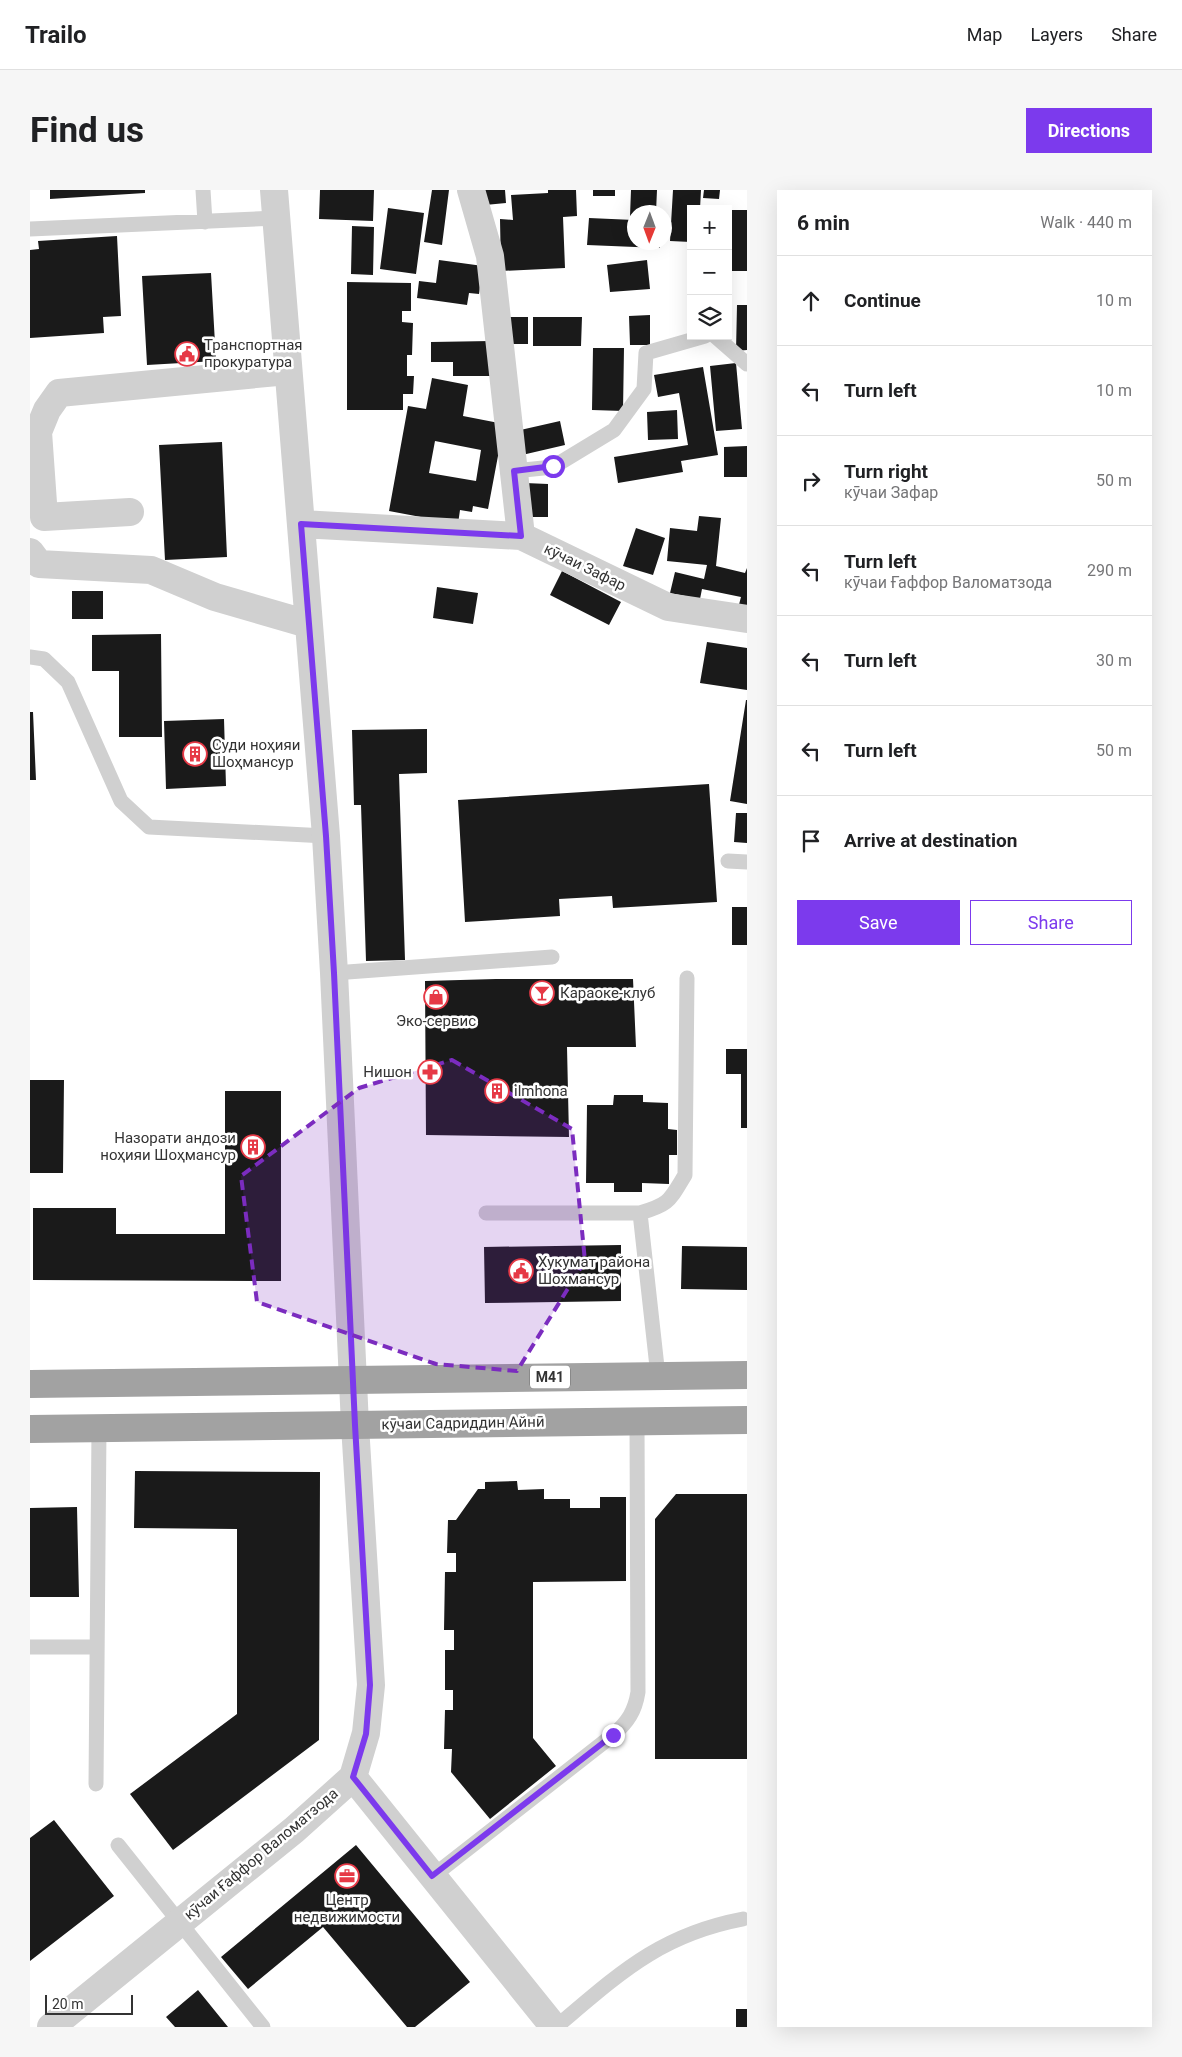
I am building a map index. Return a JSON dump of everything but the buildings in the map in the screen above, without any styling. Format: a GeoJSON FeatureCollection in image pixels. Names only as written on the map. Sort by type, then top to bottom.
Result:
{"type":"FeatureCollection","features":[{"type":"Feature","properties":{"kind":"highway","name":"M41"},"geometry":{"type":"LineString","coordinates":[[30,1384],[747,1375]]}},
{"type":"Feature","properties":{"kind":"highway","name":"кӯчаи Садриддин Айнӣ"},"geometry":{"type":"LineString","coordinates":[[30,1429],[747,1420]]}},
{"type":"Feature","properties":{"kind":"street"},"geometry":{"type":"LineString","coordinates":[[274,190],[326,836],[355,1425],[370,1685],[366,1734],[353,1777],[555,2027]]}},
{"type":"Feature","properties":{"kind":"street"},"geometry":{"type":"LineString","coordinates":[[471,190],[490,256],[521,536]]}},
{"type":"Feature","properties":{"kind":"street"},"geometry":{"type":"LineString","coordinates":[[130,512],[44,517],[38,432],[47,410],[60,393],[288,371]]}},
{"type":"Feature","properties":{"kind":"street","name":"кӯчаи Зафар"},"geometry":{"type":"LineString","coordinates":[[301,524],[521,536],[668,607],[747,619]]}},
{"type":"Feature","properties":{"kind":"street"},"geometry":{"type":"LineString","coordinates":[[30,552],[39,564],[151,570],[215,597],[308,624]]}},
{"type":"Feature","properties":{"kind":"street","name":"кӯчаи Ғаффор Валоматзода"},"geometry":{"type":"LineString","coordinates":[[51,2027],[294,1830],[353,1777]]}},
{"type":"Feature","properties":{"kind":"lane"},"geometry":{"type":"LineString","coordinates":[[203,190],[205,222]]}},
{"type":"Feature","properties":{"kind":"lane"},"geometry":{"type":"LineString","coordinates":[[30,228],[276,218]]}},
{"type":"Feature","properties":{"kind":"lane"},"geometry":{"type":"LineString","coordinates":[[514,471],[553,466],[614,430],[644,389],[646,353],[691,340]]}},
{"type":"Feature","properties":{"kind":"lane"},"geometry":{"type":"LineString","coordinates":[[720,340],[747,364]]}},
{"type":"Feature","properties":{"kind":"lane"},"geometry":{"type":"LineString","coordinates":[[30,657],[44,659],[68,682],[121,801],[149,827],[326,836]]}},
{"type":"Feature","properties":{"kind":"lane"},"geometry":{"type":"LineString","coordinates":[[728,861],[747,862]]}},
{"type":"Feature","properties":{"kind":"lane"},"geometry":{"type":"LineString","coordinates":[[334,973],[552,957]]}},
{"type":"Feature","properties":{"kind":"lane"},"geometry":{"type":"LineString","coordinates":[[486,1213],[640,1213],[662,1206],[672,1196],[685,1174],[687,978]]}},
{"type":"Feature","properties":{"kind":"lane"},"geometry":{"type":"LineString","coordinates":[[640,1213],[658,1376]]}},
{"type":"Feature","properties":{"kind":"lane"},"geometry":{"type":"LineString","coordinates":[[432,1876],[613,1735],[627,1722],[633,1711],[638,1692],[637,1421]]}},
{"type":"Feature","properties":{"kind":"lane"},"geometry":{"type":"LineString","coordinates":[[96,1784],[99,1428]]}},
{"type":"Feature","properties":{"kind":"lane"},"geometry":{"type":"LineString","coordinates":[[30,1647],[97,1648]]}},
{"type":"Feature","properties":{"kind":"lane"},"geometry":{"type":"LineString","coordinates":[[118,1845],[263,2027]]}},
{"type":"Feature","properties":{"kind":"lane"},"geometry":{"type":"LineString","coordinates":[[555,2027],[618,1974],[656,1949],[701,1929],[743,1919]]}},
{"type":"Feature","properties":{"kind":"highlighted area"},"geometry":{"type":"Polygon","coordinates":[[[452,1060],[572,1129],[585,1261],[517,1371],[436,1364],[257,1302],[241,1176],[359,1088],[452,1060]]]}},
{"type":"Feature","properties":{"kind":"place","name":"Транспортная прокуратура"},"geometry":{"type":"Point","coordinates":[187,354]}},
{"type":"Feature","properties":{"kind":"place","name":"Суди ноҳияи Шоҳмансур"},"geometry":{"type":"Point","coordinates":[195,754]}},
{"type":"Feature","properties":{"kind":"place","name":"Караоке-клуб"},"geometry":{"type":"Point","coordinates":[542,993]}},
{"type":"Feature","properties":{"kind":"place","name":"Эко-сервис"},"geometry":{"type":"Point","coordinates":[436,997]}},
{"type":"Feature","properties":{"kind":"place","name":"Нишон"},"geometry":{"type":"Point","coordinates":[430,1072]}},
{"type":"Feature","properties":{"kind":"place","name":"ilmhona"},"geometry":{"type":"Point","coordinates":[497,1091]}},
{"type":"Feature","properties":{"kind":"place","name":"Назорати андози ноҳияи Шоҳмансур"},"geometry":{"type":"Point","coordinates":[253,1147]}},
{"type":"Feature","properties":{"kind":"place","name":"Хукумат района Шохмансур"},"geometry":{"type":"Point","coordinates":[521,1271]}},
{"type":"Feature","properties":{"kind":"place","name":"Центр недвижимости"},"geometry":{"type":"Point","coordinates":[347,1876]}},
{"type":"Feature","properties":{"kind":"route"},"geometry":{"type":"LineString","coordinates":[[553,466],[514,471],[521,536],[301,524],[326,836],[355,1425],[370,1685],[366,1734],[353,1777],[432,1876],[613,1735]]}}]}
